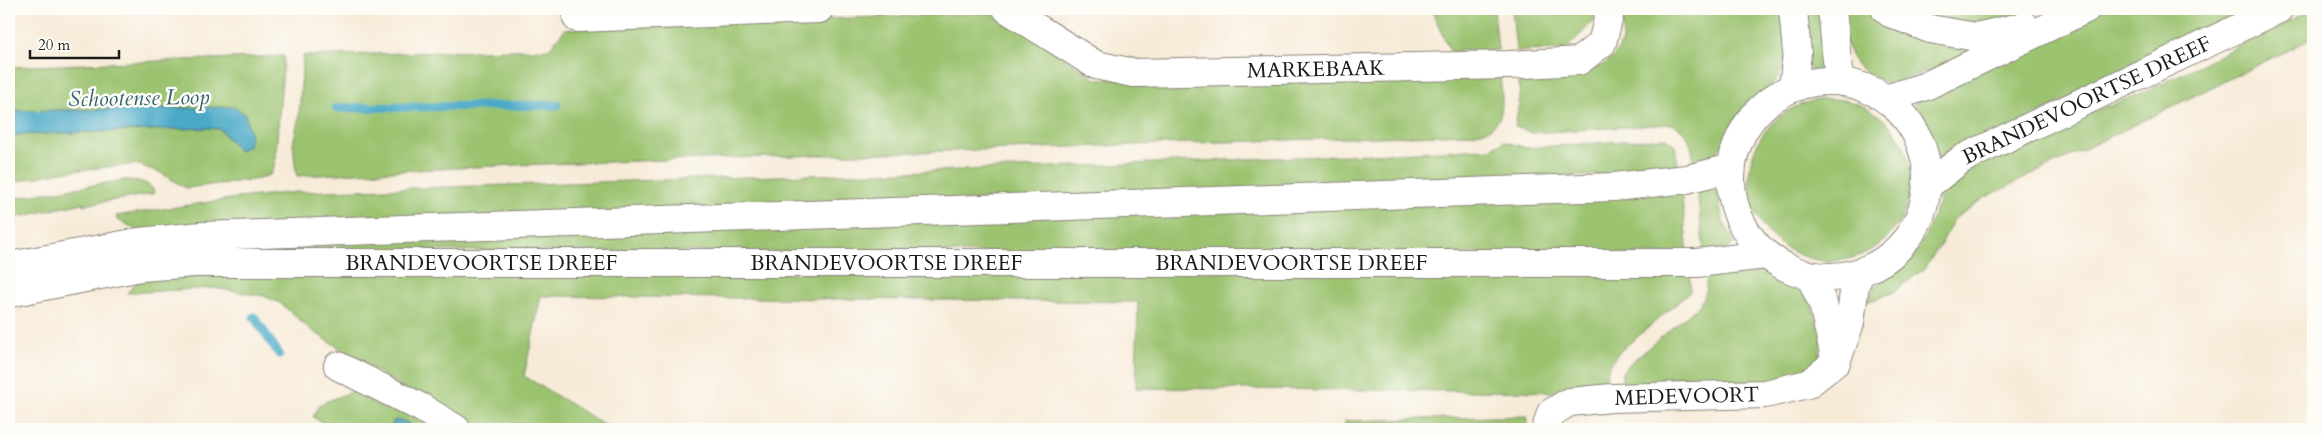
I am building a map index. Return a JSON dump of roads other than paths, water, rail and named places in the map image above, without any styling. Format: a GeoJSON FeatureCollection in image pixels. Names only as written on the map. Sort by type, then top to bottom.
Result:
{"type":"FeatureCollection","features":[{"type":"Feature","properties":{"kind":"main road"},"geometry":{"type":"LineString","coordinates":[[577,13],[818,9]]}},
{"type":"Feature","properties":{"kind":"main road","name":"MARKEBAAK"},"geometry":{"type":"LineString","coordinates":[[1007,9],[1096,65],[1133,73],[1509,66],[1579,61],[1602,43],[1609,16],[1608,9]]}},
{"type":"Feature","properties":{"kind":"main road"},"geometry":{"type":"LineString","coordinates":[[1793,9],[1797,53],[1793,86]]}},
{"type":"Feature","properties":{"kind":"main road"},"geometry":{"type":"LineString","coordinates":[[1832,9],[1839,81]]}},
{"type":"Feature","properties":{"kind":"main road"},"geometry":{"type":"LineString","coordinates":[[1885,9],[1890,13],[1930,29],[1976,37],[2077,13]]}},
{"type":"Feature","properties":{"kind":"main road","name":"BRANDEVOORTSE DREEF"},"geometry":{"type":"LineString","coordinates":[[1927,186],[1962,159],[2279,9]]}},
{"type":"Feature","properties":{"kind":"main road"},"geometry":{"type":"LineString","coordinates":[[1886,99],[1926,86],[2077,13]]}},
{"type":"Feature","properties":{"kind":"main road"},"geometry":{"type":"LineString","coordinates":[[1813,81],[1839,81],[1864,87],[1886,99],[1904,116],[1918,137],[1926,160],[1927,186],[1921,214],[1907,239],[1887,259],[1861,272],[1845,276],[1810,276],[1787,268],[1766,255],[1750,238],[1737,216],[1731,193],[1731,168],[1737,143],[1749,121],[1766,102],[1793,86],[1813,81]]}},
{"type":"Feature","properties":{"kind":"main road","name":"BRANDEVOORTSE DREEF"},"geometry":{"type":"LineString","coordinates":[[9,266],[139,242],[202,236],[1614,187],[1687,179],[1731,168]]}},
{"type":"Feature","properties":{"kind":"main road","name":"BRANDEVOORTSE DREEF"},"geometry":{"type":"LineString","coordinates":[[9,293],[142,267],[194,263],[1696,263],[1766,255]]}},
{"type":"Feature","properties":{"kind":"main road"},"geometry":{"type":"LineString","coordinates":[[1836,362],[1850,323],[1855,284],[1861,272]]}},
{"type":"Feature","properties":{"kind":"main road"},"geometry":{"type":"LineString","coordinates":[[1810,276],[1823,304],[1836,362]]}},
{"type":"Feature","properties":{"kind":"main road","name":"MEDEVOORT"},"geometry":{"type":"LineString","coordinates":[[1546,429],[1551,413],[1569,402],[1621,398],[1764,394],[1808,384],[1836,362]]}},
{"type":"Feature","properties":{"kind":"main road"},"geometry":{"type":"LineString","coordinates":[[338,366],[422,408],[456,429]]}},
{"type":"Feature","properties":{"kind":"water"},"geometry":{"type":"Polygon","coordinates":[[[234,107],[245,114],[251,137],[248,146],[239,151],[220,129],[208,128],[9,135],[9,111],[234,107]]]}},
{"type":"Feature","properties":{"kind":"water"},"geometry":{"type":"Polygon","coordinates":[[[395,420],[406,422],[419,429],[391,429],[395,420]]]}},
{"type":"Feature","properties":{"kind":"waterway"},"geometry":{"type":"LineString","coordinates":[[336,108],[557,105]]}},
{"type":"Feature","properties":{"kind":"waterway","name":"Schootense Loop"},"geometry":{"type":"LineString","coordinates":[[254,317],[279,354]]}}]}
